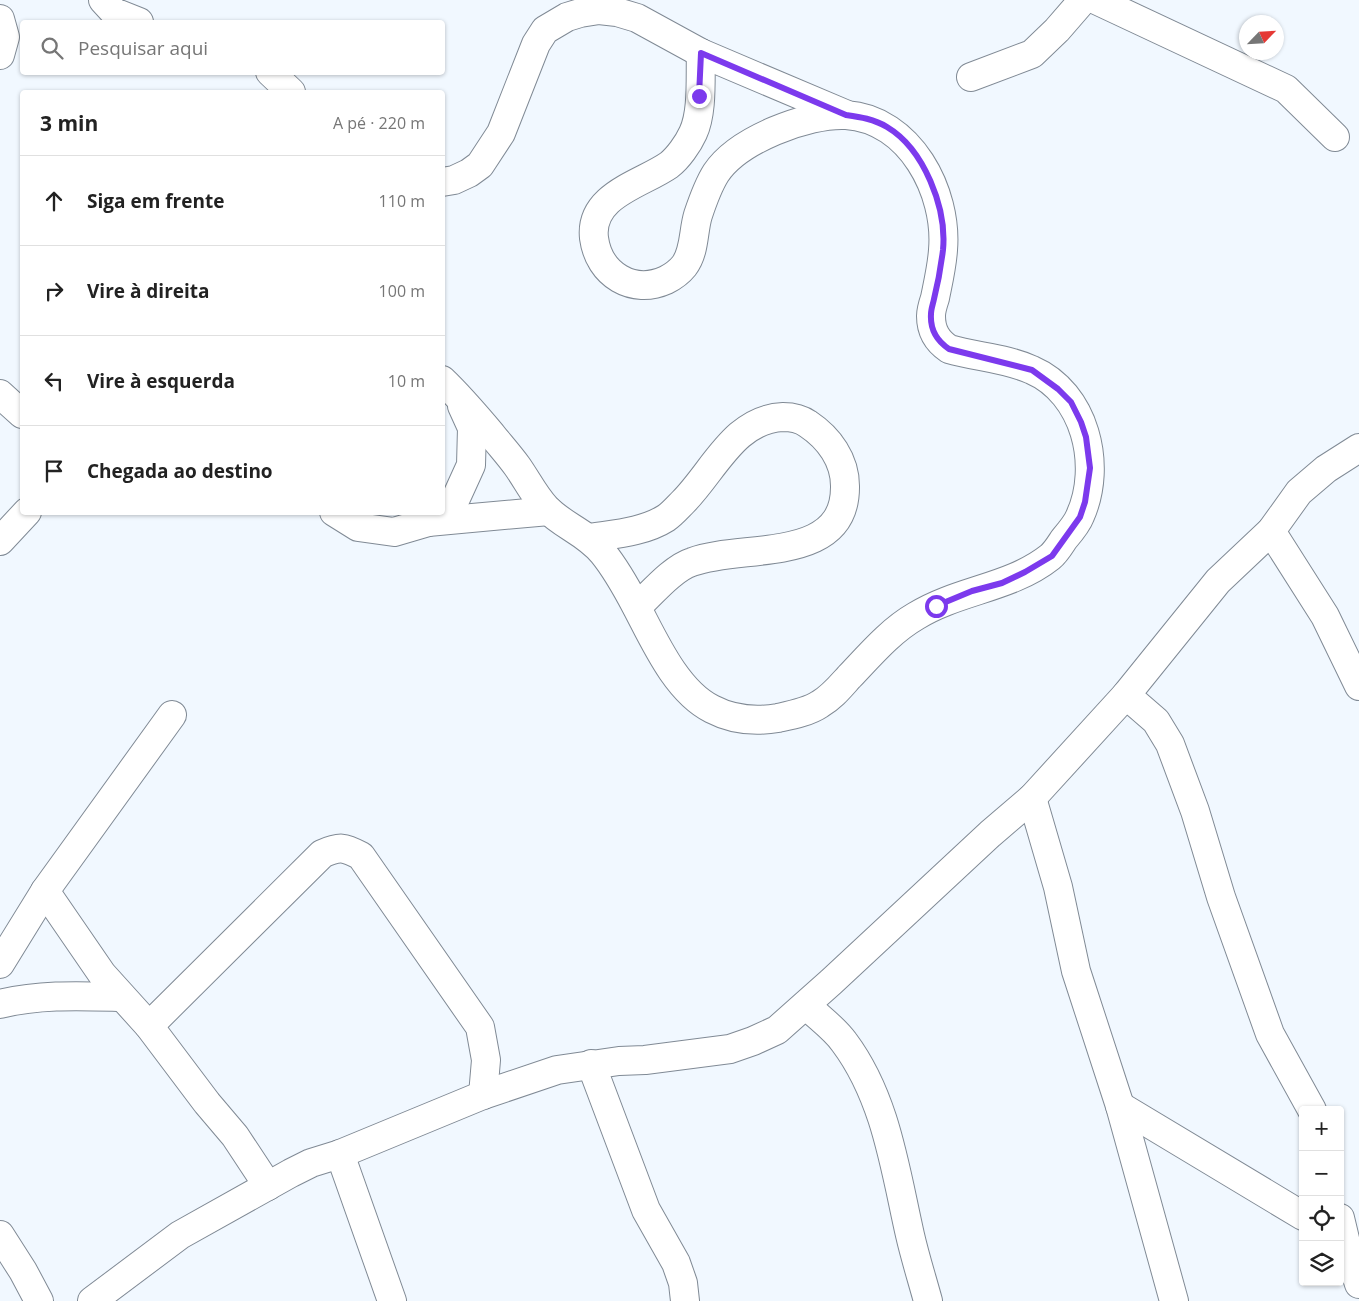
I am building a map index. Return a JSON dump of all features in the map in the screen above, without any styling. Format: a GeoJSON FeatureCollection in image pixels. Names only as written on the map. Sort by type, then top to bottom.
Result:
{"type":"FeatureCollection","features":[{"type":"Feature","properties":{"kind":"street"},"geometry":{"type":"LineString","coordinates":[[103,0],[114,12],[134,20]]}},
{"type":"Feature","properties":{"kind":"street"},"geometry":{"type":"LineString","coordinates":[[970,77],[1032,54],[1058,30],[1083,0]]}},
{"type":"Feature","properties":{"kind":"street"},"geometry":{"type":"LineString","coordinates":[[1096,0],[1286,89],[1335,137]]}},
{"type":"Feature","properties":{"kind":"street"},"geometry":{"type":"LineString","coordinates":[[445,182],[454,180],[469,173],[480,165],[502,133],[536,44],[545,30],[567,17],[580,13],[599,10],[617,12],[637,18],[701,53],[846,115]]}},
{"type":"Feature","properties":{"kind":"street"},"geometry":{"type":"LineString","coordinates":[[0,19],[5,36],[0,55]]}},
{"type":"Feature","properties":{"kind":"street"},"geometry":{"type":"LineString","coordinates":[[450,388],[517,466],[536,497],[549,511],[590,538],[620,577],[651,637],[686,688],[699,702],[736,718],[753,721],[794,715],[809,710],[828,698],[895,630],[916,615],[972,591],[1002,583],[1052,556],[1080,517],[1088,485],[1089,454],[1081,422],[1071,402],[1058,389],[1032,370],[949,349],[941,344],[934,335],[931,315],[943,249],[940,206],[915,154],[902,138],[886,126],[868,118],[846,115],[826,116],[776,130],[747,145],[729,158],[715,174],[698,215],[691,252],[684,266],[671,278],[656,284],[641,286],[625,282],[612,274],[602,261],[596,249],[594,236],[599,213],[617,193],[672,164],[694,132],[698,114],[701,53]]}},
{"type":"Feature","properties":{"kind":"street"},"geometry":{"type":"LineString","coordinates":[[273,75],[289,90]]}},
{"type":"Feature","properties":{"kind":"street"},"geometry":{"type":"LineString","coordinates":[[445,507],[456,498],[471,465],[472,428],[450,388]]}},
{"type":"Feature","properties":{"kind":"street"},"geometry":{"type":"LineString","coordinates":[[0,394],[20,412]]}},
{"type":"Feature","properties":{"kind":"street"},"geometry":{"type":"LineString","coordinates":[[590,538],[629,532],[667,517],[693,492],[744,430],[759,421],[788,417],[804,421],[820,432],[831,444],[841,462],[845,478],[845,497],[840,513],[821,536],[806,543],[784,548],[727,553],[691,562],[677,571],[637,607]]}},
{"type":"Feature","properties":{"kind":"street"},"geometry":{"type":"LineString","coordinates":[[92,1301],[180,1235],[311,1163],[340,1154],[483,1095],[538,1075],[592,1064],[646,1060],[730,1049],[754,1041],[777,1030],[990,834],[1032,798],[1126,696],[1218,581],[1271,531],[1299,492],[1326,469],[1359,448]]}},
{"type":"Feature","properties":{"kind":"street"},"geometry":{"type":"LineString","coordinates":[[445,514],[549,511]]}},
{"type":"Feature","properties":{"kind":"street"},"geometry":{"type":"LineString","coordinates":[[0,540],[24,515]]}},
{"type":"Feature","properties":{"kind":"street"},"geometry":{"type":"LineString","coordinates":[[339,515],[358,527],[394,532],[434,515]]}},
{"type":"Feature","properties":{"kind":"street"},"geometry":{"type":"LineString","coordinates":[[1271,531],[1325,616],[1359,686]]}},
{"type":"Feature","properties":{"kind":"street"},"geometry":{"type":"LineString","coordinates":[[1126,696],[1156,721],[1170,744],[1195,811],[1230,922],[1270,1034],[1310,1106]]}},
{"type":"Feature","properties":{"kind":"street"},"geometry":{"type":"LineString","coordinates":[[0,964],[45,891],[172,715]]}},
{"type":"Feature","properties":{"kind":"street"},"geometry":{"type":"LineString","coordinates":[[1032,798],[1058,887],[1076,971],[1120,1106],[1174,1301]]}},
{"type":"Feature","properties":{"kind":"street"},"geometry":{"type":"LineString","coordinates":[[149,1026],[322,854],[333,849],[345,848],[361,856],[480,1027],[486,1060],[483,1095]]}},
{"type":"Feature","properties":{"kind":"street"},"geometry":{"type":"LineString","coordinates":[[45,891],[80,945],[102,974],[149,1026],[207,1103],[235,1136],[268,1186]]}},
{"type":"Feature","properties":{"kind":"street"},"geometry":{"type":"LineString","coordinates":[[0,1004],[23,998],[65,996],[122,997]]}},
{"type":"Feature","properties":{"kind":"street"},"geometry":{"type":"LineString","coordinates":[[806,1005],[852,1052],[876,1098],[928,1301]]}},
{"type":"Feature","properties":{"kind":"street"},"geometry":{"type":"LineString","coordinates":[[592,1064],[646,1210],[676,1263],[683,1283],[685,1301]]}},
{"type":"Feature","properties":{"kind":"street"},"geometry":{"type":"LineString","coordinates":[[1120,1106],[1299,1214]]}},
{"type":"Feature","properties":{"kind":"street"},"geometry":{"type":"LineString","coordinates":[[340,1154],[382,1267],[392,1301]]}},
{"type":"Feature","properties":{"kind":"street"},"geometry":{"type":"LineString","coordinates":[[0,1234],[39,1301]]}},
{"type":"Feature","properties":{"kind":"street"},"geometry":{"type":"LineString","coordinates":[[1344,1239],[1359,1284]]}},
{"type":"Feature","properties":{"kind":"route"},"geometry":{"type":"LineString","coordinates":[[699,96],[701,53],[846,115],[868,118],[886,126],[902,138],[925,170],[940,206],[943,249],[931,315],[934,335],[941,344],[949,349],[1032,370],[1058,389],[1071,402],[1081,422],[1086,437],[1090,468],[1085,502],[1080,517],[1052,556],[1002,583],[972,591],[936,606]]}}]}
